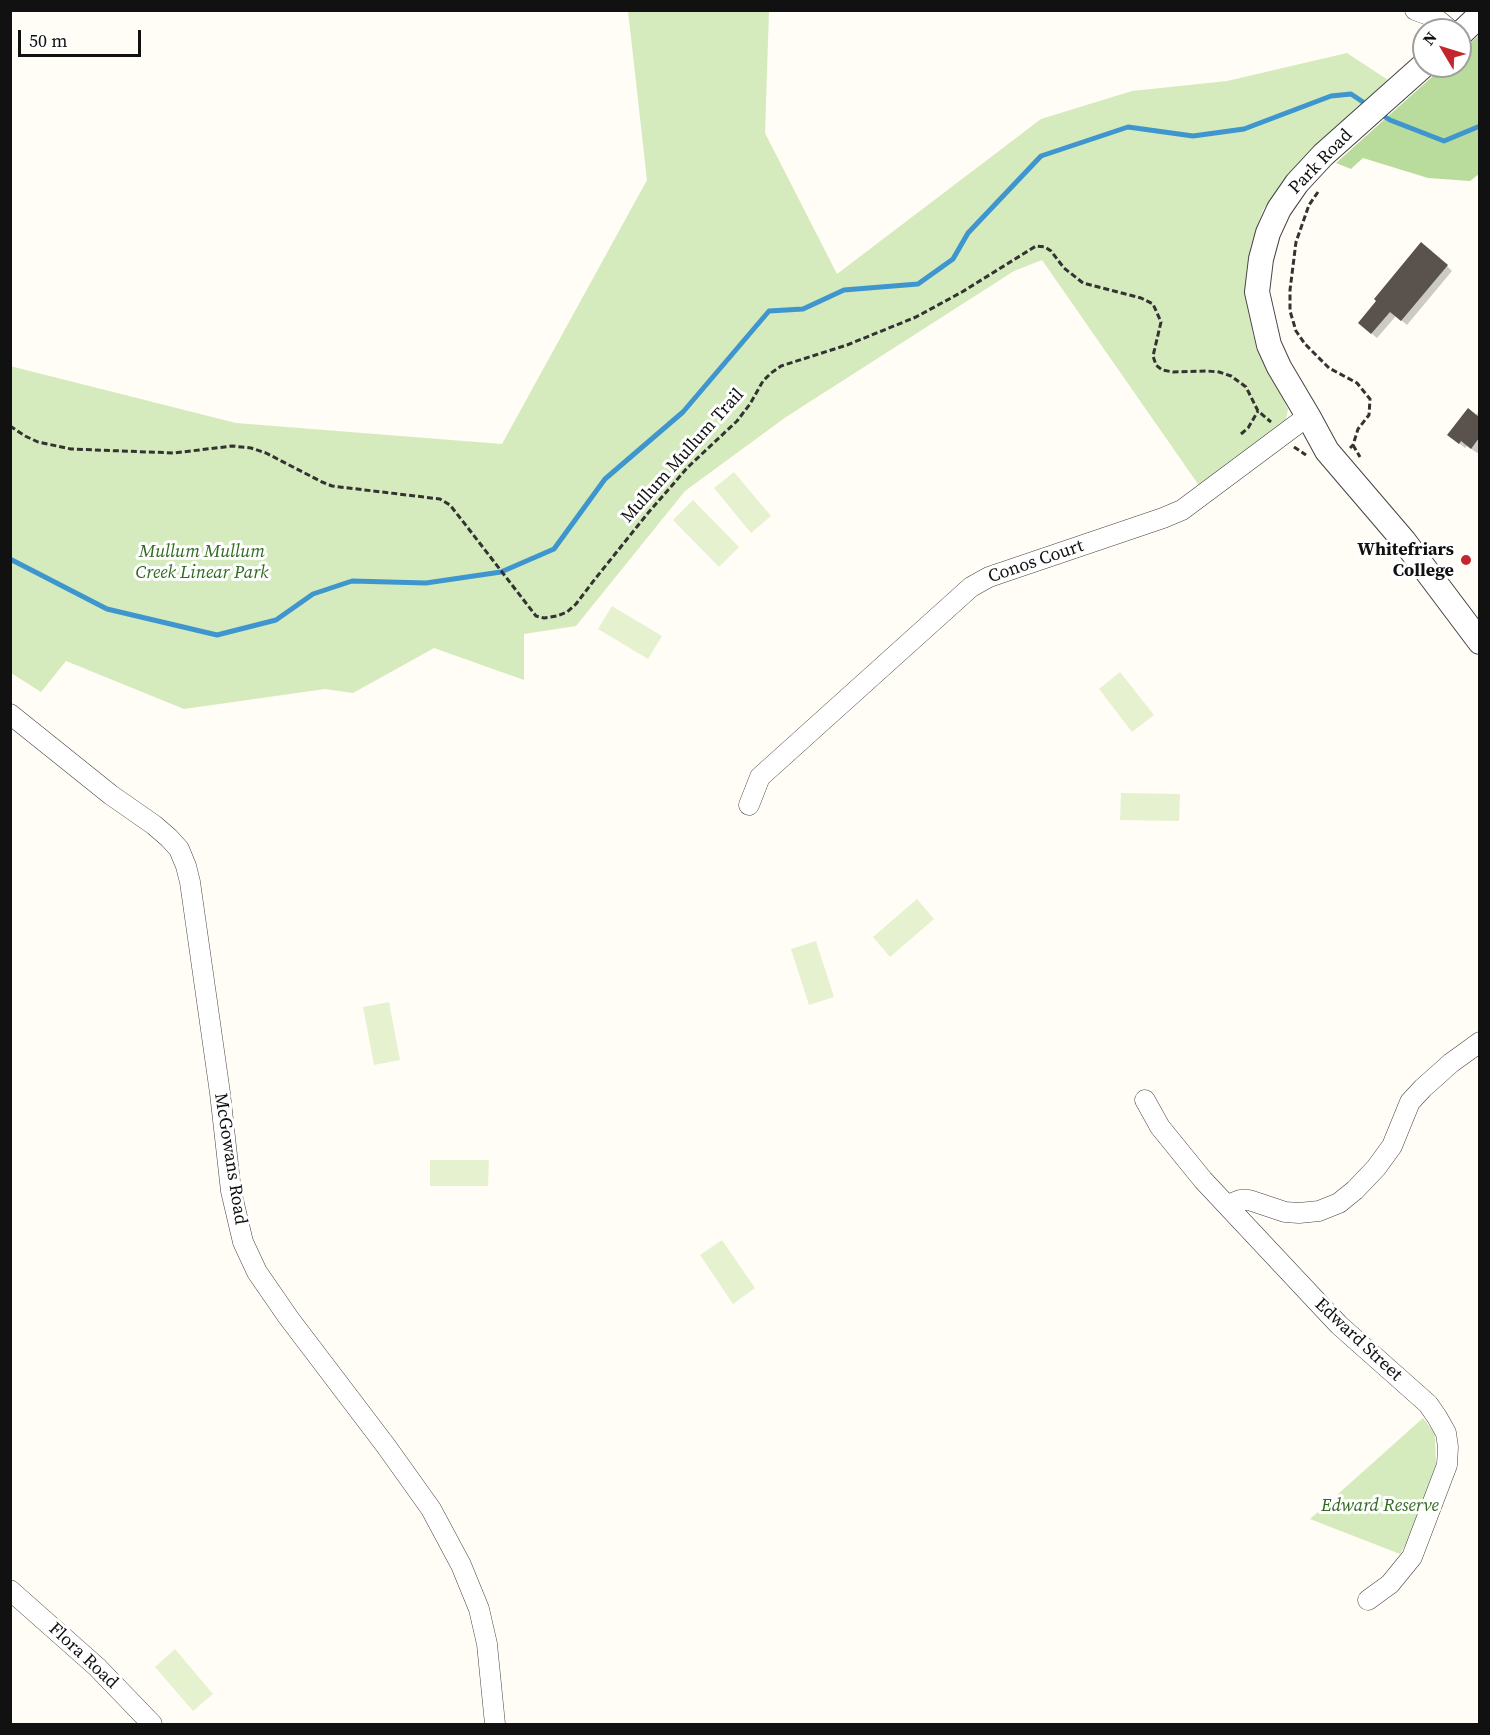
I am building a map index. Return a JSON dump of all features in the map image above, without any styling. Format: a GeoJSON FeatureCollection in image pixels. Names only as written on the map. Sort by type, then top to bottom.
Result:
{"type":"FeatureCollection","features":[{"type":"Feature","properties":{"kind":"street"},"geometry":{"type":"LineString","coordinates":[[1415,10],[1435,18]]}},
{"type":"Feature","properties":{"kind":"street","name":"Park Road"},"geometry":{"type":"LineString","coordinates":[[1412,76],[1323,154],[1297,183],[1279,209],[1268,233],[1261,259],[1257,292],[1269,345],[1308,417],[1340,456],[1479,642]]}},
{"type":"Feature","properties":{"kind":"street","name":"Conos Court"},"geometry":{"type":"LineString","coordinates":[[749,805],[760,777],[971,587],[989,577],[1182,510],[1308,417]]}},
{"type":"Feature","properties":{"kind":"street","name":"McGowans Road"},"geometry":{"type":"LineString","coordinates":[[10,714],[111,795],[154,825],[179,849],[190,882],[220,1093],[231,1191],[243,1242],[257,1272],[288,1317],[431,1509],[461,1565],[479,1609],[487,1644],[495,1725]]}},
{"type":"Feature","properties":{"kind":"street"},"geometry":{"type":"LineString","coordinates":[[1228,1205],[1240,1200],[1249,1200],[1285,1212],[1299,1213],[1319,1211],[1339,1203],[1376,1168],[1392,1146],[1410,1102],[1451,1063],[1479,1042]]}},
{"type":"Feature","properties":{"kind":"street","name":"Edward Street"},"geometry":{"type":"LineString","coordinates":[[1145,1100],[1160,1127],[1180,1153],[1339,1325],[1428,1404],[1446,1433],[1447,1465],[1412,1557],[1390,1584],[1368,1599]]}},
{"type":"Feature","properties":{"kind":"street","name":"Flora Road"},"geometry":{"type":"LineString","coordinates":[[10,1590],[97,1667],[152,1725]]}},
{"type":"Feature","properties":{"kind":"path"},"geometry":{"type":"LineString","coordinates":[[1323,185],[1309,205],[1296,242],[1290,310],[1292,321],[1305,344],[1329,368],[1357,383],[1370,399],[1369,415],[1358,429],[1353,445],[1340,456]]}},
{"type":"Feature","properties":{"kind":"path","name":"Mullum Mullum Trail"},"geometry":{"type":"LineString","coordinates":[[10,426],[38,442],[71,449],[174,453],[232,446],[250,448],[266,453],[333,486],[440,499],[450,505],[536,616],[544,618],[557,616],[567,612],[576,604],[648,513],[688,467],[737,421],[763,381],[781,366],[847,345],[916,317],[962,292],[1036,246],[1045,247],[1051,251],[1064,268],[1083,283],[1141,298],[1153,304],[1161,322],[1153,356],[1156,365],[1162,370],[1219,372],[1230,376],[1246,387],[1258,411],[1293,447],[1325,468],[1340,456]]}},
{"type":"Feature","properties":{"kind":"path"},"geometry":{"type":"LineString","coordinates":[[1241,434],[1248,428],[1258,411]]}},
{"type":"Feature","properties":{"kind":"green space","name":"Mullum Mullum Creek Linear Park"},"geometry":{"type":"Polygon","coordinates":[[[628,11],[769,11],[765,133],[837,274],[1041,119],[1132,91],[1227,81],[1347,53],[1391,82],[1284,181],[1263,210],[1250,248],[1248,296],[1253,335],[1288,409],[1286,420],[1270,436],[1200,487],[1042,260],[1014,271],[786,417],[685,491],[576,626],[524,634],[524,680],[434,648],[353,693],[325,689],[184,709],[66,661],[41,692],[11,673],[10,366],[236,423],[502,444],[647,180],[628,11]]]}},
{"type":"Feature","properties":{"kind":"green space"},"geometry":{"type":"Polygon","coordinates":[[[1479,35],[1479,174],[1470,181],[1428,178],[1363,158],[1351,169],[1336,163],[1431,78],[1472,78],[1472,41],[1479,35]]]}},
{"type":"Feature","properties":{"kind":"green space"},"geometry":{"type":"Polygon","coordinates":[[[734,472],[771,516],[751,533],[714,488],[734,472]]]}},
{"type":"Feature","properties":{"kind":"green space"},"geometry":{"type":"Polygon","coordinates":[[[693,500],[739,547],[719,567],[673,520],[693,500]]]}},
{"type":"Feature","properties":{"kind":"green space"},"geometry":{"type":"Polygon","coordinates":[[[612,606],[662,636],[648,659],[598,629],[612,606]]]}},
{"type":"Feature","properties":{"kind":"green space"},"geometry":{"type":"Polygon","coordinates":[[[1120,672],[1154,715],[1132,732],[1099,689],[1120,672]]]}},
{"type":"Feature","properties":{"kind":"green space"},"geometry":{"type":"Polygon","coordinates":[[[1121,793],[1180,794],[1179,821],[1120,820],[1121,793]]]}},
{"type":"Feature","properties":{"kind":"green space"},"geometry":{"type":"Polygon","coordinates":[[[917,899],[934,919],[890,957],[873,937],[917,899]]]}},
{"type":"Feature","properties":{"kind":"green space"},"geometry":{"type":"Polygon","coordinates":[[[816,941],[834,997],[809,1005],[791,949],[816,941]]]}},
{"type":"Feature","properties":{"kind":"green space"},"geometry":{"type":"Polygon","coordinates":[[[389,1002],[400,1060],[374,1065],[363,1007],[389,1002]]]}},
{"type":"Feature","properties":{"kind":"green space"},"geometry":{"type":"Polygon","coordinates":[[[430,1160],[489,1160],[488,1186],[430,1186],[430,1160]]]}},
{"type":"Feature","properties":{"kind":"green space"},"geometry":{"type":"Polygon","coordinates":[[[722,1240],[755,1288],[733,1304],[700,1255],[722,1240]]]}},
{"type":"Feature","properties":{"kind":"green space","name":"Edward Reserve"},"geometry":{"type":"Polygon","coordinates":[[[1423,1418],[1435,1434],[1436,1464],[1409,1539],[1400,1554],[1310,1519],[1423,1418]]]}},
{"type":"Feature","properties":{"kind":"green space"},"geometry":{"type":"Polygon","coordinates":[[[175,1649],[213,1694],[193,1711],[155,1667],[175,1649]]]}},
{"type":"Feature","properties":{"kind":"building"},"geometry":{"type":"Polygon","coordinates":[[[1421,242],[1448,265],[1401,321],[1390,312],[1371,334],[1358,323],[1376,301],[1374,299],[1421,242]]]}},
{"type":"Feature","properties":{"kind":"building"},"geometry":{"type":"Polygon","coordinates":[[[1468,408],[1479,417],[1479,438],[1471,449],[1461,441],[1459,444],[1447,435],[1468,408]]]}},
{"type":"Feature","properties":{"kind":"waterway"},"geometry":{"type":"LineString","coordinates":[[10,559],[107,609],[217,635],[276,620],[313,594],[352,581],[426,583],[501,572],[554,549],[605,479],[683,412],[769,311],[803,309],[844,290],[918,284],[953,259],[968,233],[1041,156],[1128,127],[1193,136],[1244,129],[1331,96],[1351,94],[1369,106]]}},
{"type":"Feature","properties":{"kind":"waterway"},"geometry":{"type":"LineString","coordinates":[[1379,113],[1390,120],[1444,141],[1480,126]]}},
{"type":"Feature","properties":{"kind":"place","name":"Whitefriars College"},"geometry":{"type":"Point","coordinates":[1466,560]}}]}
